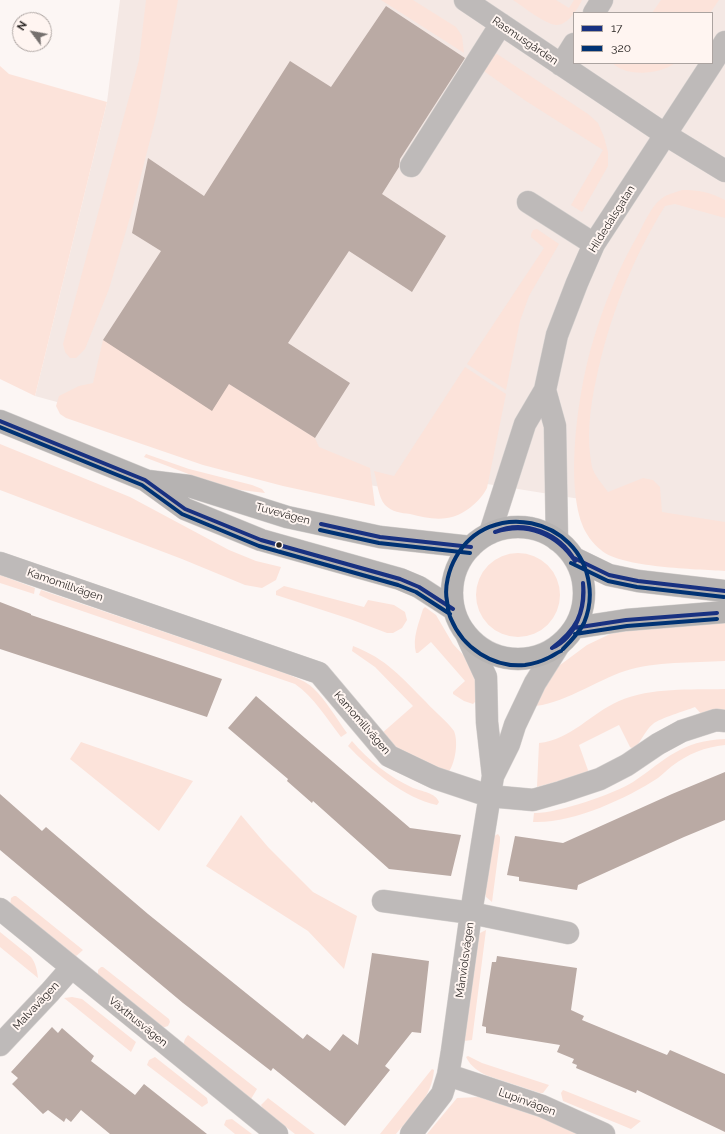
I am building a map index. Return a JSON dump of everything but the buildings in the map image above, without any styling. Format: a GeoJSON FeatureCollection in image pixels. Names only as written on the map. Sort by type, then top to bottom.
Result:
{"type":"FeatureCollection","features":[{"type":"Feature","properties":{"kind":"main road","name":"Tuvevägen"},"geometry":{"type":"LineString","coordinates":[[0,421],[144,480],[185,509],[192,512],[261,540],[400,579],[419,587],[453,609]]}},
{"type":"Feature","properties":{"kind":"main road","name":"Tuvevägen"},"geometry":{"type":"LineString","coordinates":[[144,480],[189,486],[287,517],[380,537],[471,547]]}},
{"type":"Feature","properties":{"kind":"main road"},"geometry":{"type":"LineString","coordinates":[[513,527],[524,527],[542,532],[557,540],[574,558],[579,568],[584,588],[582,609],[574,628],[559,645],[536,657],[511,659],[498,657],[476,645],[461,628],[453,609],[452,587],[454,576],[464,555],[471,547],[490,534],[501,529],[513,527]]}},
{"type":"Feature","properties":{"kind":"main road"},"geometry":{"type":"LineString","coordinates":[[574,558],[609,575],[638,581],[725,591]]}},
{"type":"Feature","properties":{"kind":"main road"},"geometry":{"type":"LineString","coordinates":[[574,628],[626,620],[725,612]]}},
{"type":"Feature","properties":{"kind":"street","name":"Rasmusgården"},"geometry":{"type":"LineString","coordinates":[[465,0],[666,135],[725,171]]}},
{"type":"Feature","properties":{"kind":"street"},"geometry":{"type":"LineString","coordinates":[[595,12],[602,0]]}},
{"type":"Feature","properties":{"kind":"street"},"geometry":{"type":"LineString","coordinates":[[411,166],[501,24]]}},
{"type":"Feature","properties":{"kind":"street","name":"Hildedalsgatan"},"geometry":{"type":"LineString","coordinates":[[713,61],[725,42]]}},
{"type":"Feature","properties":{"kind":"street"},"geometry":{"type":"LineString","coordinates":[[561,65],[573,46]]}},
{"type":"Feature","properties":{"kind":"street","name":"Hildedalsgatan"},"geometry":{"type":"LineString","coordinates":[[490,534],[525,424],[545,390],[557,335],[594,244],[711,64]]}},
{"type":"Feature","properties":{"kind":"street"},"geometry":{"type":"LineString","coordinates":[[528,202],[594,244]]}},
{"type":"Feature","properties":{"kind":"street","name":"Hildedalsgatan"},"geometry":{"type":"LineString","coordinates":[[545,390],[555,426],[557,540]]}},
{"type":"Feature","properties":{"kind":"street","name":"Kamomillvägen"},"geometry":{"type":"LineString","coordinates":[[0,563],[319,673],[389,756],[435,778],[491,786],[533,800],[600,779],[627,765],[658,744],[682,731],[716,720],[725,721]]}},
{"type":"Feature","properties":{"kind":"street","name":"Månviolsvägen"},"geometry":{"type":"LineString","coordinates":[[411,1134],[442,1094],[448,1074],[491,786],[486,676],[467,636]]}},
{"type":"Feature","properties":{"kind":"street","name":"Månviolsvägen"},"geometry":{"type":"LineString","coordinates":[[491,786],[509,744],[515,725],[535,683],[559,645]]}},
{"type":"Feature","properties":{"kind":"street"},"geometry":{"type":"LineString","coordinates":[[383,901],[471,913],[568,933]]}},
{"type":"Feature","properties":{"kind":"street","name":"Växthusvägen"},"geometry":{"type":"LineString","coordinates":[[0,909],[277,1134]]}},
{"type":"Feature","properties":{"kind":"street","name":"Malvavägen"},"geometry":{"type":"LineString","coordinates":[[0,1045],[71,968]]}},
{"type":"Feature","properties":{"kind":"street","name":"Lupinvägen"},"geometry":{"type":"LineString","coordinates":[[448,1074],[542,1106],[604,1134]]}},
{"type":"Feature","properties":{"kind":"shaded area"},"geometry":{"type":"Polygon","coordinates":[[[120,0],[725,0],[725,534],[586,500],[481,483],[456,500],[346,481],[35,396],[107,102],[120,0]]]}},
{"type":"Feature","properties":{"kind":"shaded area"},"geometry":{"type":"Polygon","coordinates":[[[146,0],[178,0],[157,113],[131,214],[109,289],[85,349],[76,358],[70,358],[65,352],[63,344],[139,60],[146,0]]]}},
{"type":"Feature","properties":{"kind":"shaded area"},"geometry":{"type":"Polygon","coordinates":[[[381,0],[413,0],[456,27],[462,36],[464,53],[381,0]]]}},
{"type":"Feature","properties":{"kind":"shaded area"},"geometry":{"type":"Polygon","coordinates":[[[513,0],[556,0],[569,8],[574,0],[582,0],[578,8],[575,12],[573,12],[573,14],[568,20],[560,25],[551,24],[513,0]]]}},
{"type":"Feature","properties":{"kind":"shaded area"},"geometry":{"type":"Polygon","coordinates":[[[661,0],[719,0],[711,12],[653,12],[661,0]]]}},
{"type":"Feature","properties":{"kind":"shaded area"},"geometry":{"type":"Polygon","coordinates":[[[497,54],[588,114],[598,123],[608,152],[608,166],[582,212],[571,205],[603,150],[526,101],[481,69],[492,55],[497,54]]]}},
{"type":"Feature","properties":{"kind":"shaded area"},"geometry":{"type":"Polygon","coordinates":[[[613,64],[673,64],[661,70],[643,73],[626,71],[618,68],[613,64]]]}},
{"type":"Feature","properties":{"kind":"shaded area"},"geometry":{"type":"Polygon","coordinates":[[[0,66],[9,74],[107,102],[35,396],[0,379],[0,66]]]}},
{"type":"Feature","properties":{"kind":"shaded area"},"geometry":{"type":"Polygon","coordinates":[[[682,190],[704,192],[725,200],[725,218],[675,204],[665,206],[653,226],[623,290],[601,357],[591,412],[589,434],[590,456],[595,473],[608,492],[643,478],[653,480],[660,487],[662,512],[725,522],[725,571],[642,564],[625,561],[611,556],[598,548],[587,535],[582,524],[577,505],[574,458],[576,432],[583,383],[597,327],[619,272],[651,211],[662,198],[682,190]]]}},
{"type":"Feature","properties":{"kind":"shaded area"},"geometry":{"type":"Polygon","coordinates":[[[537,229],[559,244],[529,296],[520,321],[506,390],[467,364],[544,248],[531,237],[533,230],[537,229]]]}},
{"type":"Feature","properties":{"kind":"shaded area"},"geometry":{"type":"Polygon","coordinates":[[[103,340],[229,384],[315,438],[319,447],[370,468],[375,506],[283,486],[203,465],[66,418],[60,414],[56,406],[59,396],[79,386],[93,383],[103,340]]]}},
{"type":"Feature","properties":{"kind":"shaded area"},"geometry":{"type":"Polygon","coordinates":[[[465,367],[506,394],[487,488],[470,508],[453,517],[442,519],[428,518],[394,511],[385,505],[381,498],[374,471],[394,476],[465,367]]]}},
{"type":"Feature","properties":{"kind":"shaded area"},"geometry":{"type":"Polygon","coordinates":[[[0,444],[130,497],[229,550],[256,561],[281,567],[276,580],[262,588],[245,585],[182,559],[0,490],[0,444]]]}},
{"type":"Feature","properties":{"kind":"shaded area"},"geometry":{"type":"Polygon","coordinates":[[[146,454],[189,469],[252,485],[262,489],[265,493],[225,488],[144,457],[146,454]]]}},
{"type":"Feature","properties":{"kind":"shaded area"},"geometry":{"type":"Polygon","coordinates":[[[518,553],[534,556],[548,565],[557,579],[560,595],[557,611],[548,625],[534,634],[518,637],[502,634],[488,625],[479,611],[476,595],[479,579],[488,565],[502,556],[518,553]]]}},
{"type":"Feature","properties":{"kind":"shaded area"},"geometry":{"type":"Polygon","coordinates":[[[0,575],[35,588],[34,594],[0,583],[0,575]]]}},
{"type":"Feature","properties":{"kind":"shaded area"},"geometry":{"type":"Polygon","coordinates":[[[284,586],[364,607],[368,600],[394,605],[405,612],[407,620],[402,628],[393,633],[387,633],[350,619],[276,595],[276,591],[284,586]]]}},
{"type":"Feature","properties":{"kind":"shaded area"},"geometry":{"type":"Polygon","coordinates":[[[41,590],[288,674],[301,680],[318,693],[347,733],[341,737],[308,695],[295,684],[50,600],[39,595],[41,590]]]}},
{"type":"Feature","properties":{"kind":"shaded area"},"geometry":{"type":"Polygon","coordinates":[[[425,607],[436,615],[453,644],[466,658],[475,676],[476,701],[473,704],[464,701],[453,694],[453,692],[465,681],[431,642],[416,653],[415,636],[423,609],[425,607]]]}},
{"type":"Feature","properties":{"kind":"shaded area"},"geometry":{"type":"Polygon","coordinates":[[[725,622],[725,661],[674,663],[637,668],[614,675],[565,698],[541,705],[530,706],[552,671],[587,645],[610,634],[634,628],[725,622]]]}},
{"type":"Feature","properties":{"kind":"shaded area"},"geometry":{"type":"Polygon","coordinates":[[[353,646],[365,651],[385,663],[401,677],[454,731],[456,742],[455,756],[451,768],[444,777],[389,743],[381,734],[413,706],[375,667],[352,651],[353,646]]]}},
{"type":"Feature","properties":{"kind":"shaded area"},"geometry":{"type":"Polygon","coordinates":[[[725,689],[725,710],[703,716],[695,707],[661,719],[650,727],[633,749],[630,747],[619,725],[579,745],[589,773],[537,787],[539,743],[550,741],[571,732],[609,706],[619,701],[645,693],[658,691],[725,689]]]}},
{"type":"Feature","properties":{"kind":"shaded area"},"geometry":{"type":"Polygon","coordinates":[[[725,739],[725,745],[704,749],[684,758],[645,786],[598,809],[564,819],[548,822],[533,822],[534,813],[570,807],[624,787],[685,747],[710,740],[725,739]]]}},
{"type":"Feature","properties":{"kind":"shaded area"},"geometry":{"type":"Polygon","coordinates":[[[352,741],[365,755],[387,773],[404,784],[435,796],[439,802],[437,805],[412,796],[389,782],[348,746],[352,741]]]}},
{"type":"Feature","properties":{"kind":"shaded area"},"geometry":{"type":"Polygon","coordinates":[[[81,742],[193,781],[159,831],[70,759],[81,742]]]}},
{"type":"Feature","properties":{"kind":"shaded area"},"geometry":{"type":"Polygon","coordinates":[[[241,815],[268,847],[313,892],[357,916],[344,969],[308,931],[206,866],[241,815]]]}},
{"type":"Feature","properties":{"kind":"shaded area"},"geometry":{"type":"Polygon","coordinates":[[[498,834],[500,841],[492,902],[486,897],[485,893],[494,836],[498,834]]]}},
{"type":"Feature","properties":{"kind":"shaded area"},"geometry":{"type":"Polygon","coordinates":[[[16,896],[83,950],[74,958],[10,906],[11,898],[16,896]]]}},
{"type":"Feature","properties":{"kind":"shaded area"},"geometry":{"type":"Polygon","coordinates":[[[486,930],[472,1040],[464,1041],[478,934],[486,930]]]}},
{"type":"Feature","properties":{"kind":"shaded area"},"geometry":{"type":"Polygon","coordinates":[[[0,932],[31,957],[36,967],[38,978],[0,947],[0,932]]]}},
{"type":"Feature","properties":{"kind":"shaded area"},"geometry":{"type":"Polygon","coordinates":[[[103,967],[169,1019],[170,1022],[168,1026],[162,1028],[98,978],[98,970],[103,967]]]}},
{"type":"Feature","properties":{"kind":"shaded area"},"geometry":{"type":"Polygon","coordinates":[[[72,997],[82,999],[136,1042],[131,1052],[64,998],[72,997]]]}},
{"type":"Feature","properties":{"kind":"shaded area"},"geometry":{"type":"Polygon","coordinates":[[[188,1035],[257,1089],[251,1099],[183,1045],[188,1035]]]}},
{"type":"Feature","properties":{"kind":"shaded area"},"geometry":{"type":"Polygon","coordinates":[[[468,1056],[482,1063],[549,1085],[543,1093],[540,1093],[488,1076],[478,1071],[468,1061],[466,1057],[468,1056]]]}},
{"type":"Feature","properties":{"kind":"shaded area"},"geometry":{"type":"Polygon","coordinates":[[[155,1057],[207,1098],[208,1103],[202,1107],[147,1065],[149,1060],[155,1057]]]}},
{"type":"Feature","properties":{"kind":"shaded area"},"geometry":{"type":"Polygon","coordinates":[[[432,1069],[434,1070],[430,1089],[421,1105],[396,1134],[380,1134],[432,1069]]]}},
{"type":"Feature","properties":{"kind":"shaded area"},"geometry":{"type":"Polygon","coordinates":[[[563,1090],[641,1121],[631,1129],[563,1101],[561,1093],[563,1090]]]}},
{"type":"Feature","properties":{"kind":"shaded area"},"geometry":{"type":"Polygon","coordinates":[[[479,1097],[539,1117],[581,1134],[427,1134],[457,1098],[479,1097]]]}},
{"type":"Feature","properties":{"kind":"shaded area"},"geometry":{"type":"Polygon","coordinates":[[[268,1098],[315,1134],[295,1134],[264,1110],[261,1105],[268,1098]]]}},
{"type":"Feature","properties":{"kind":"shaded area"},"geometry":{"type":"Polygon","coordinates":[[[232,1119],[252,1134],[235,1134],[224,1125],[226,1120],[232,1119]]]}},
{"type":"Feature","properties":{"kind":"transit line","name":"17"},"geometry":{"type":"LineString","coordinates":[[0,421],[145,480],[185,509],[261,540],[400,579],[419,587],[453,609]]}},
{"type":"Feature","properties":{"kind":"transit line","name":"320"},"geometry":{"type":"LineString","coordinates":[[0,427],[142,485],[182,514],[259,546],[398,585],[416,592],[450,614]]}},
{"type":"Feature","properties":{"kind":"transit line","name":"320"},"geometry":{"type":"LineString","coordinates":[[561,651],[537,662],[525,665],[513,665],[502,663],[480,654],[463,639],[450,617],[446,590],[449,573],[453,562],[471,538],[489,527],[510,522],[532,523],[552,530],[569,543],[582,561],[589,584],[590,599],[584,623],[577,634],[563,649]]}},
{"type":"Feature","properties":{"kind":"transit line","name":"17"},"geometry":{"type":"LineString","coordinates":[[321,524],[380,537],[471,547]]}},
{"type":"Feature","properties":{"kind":"transit line","name":"17"},"geometry":{"type":"LineString","coordinates":[[495,532],[506,528],[518,527],[540,531],[551,536],[560,543],[575,561]]}},
{"type":"Feature","properties":{"kind":"transit line","name":"17"},"geometry":{"type":"LineString","coordinates":[[495,532],[518,528],[540,532],[559,543],[575,561]]}},
{"type":"Feature","properties":{"kind":"transit line","name":"320"},"geometry":{"type":"LineString","coordinates":[[320,530],[379,543],[470,553]]}},
{"type":"Feature","properties":{"kind":"transit line","name":"17"},"geometry":{"type":"LineString","coordinates":[[574,558],[609,575],[638,581],[725,591]]}},
{"type":"Feature","properties":{"kind":"transit line","name":"320"},"geometry":{"type":"LineString","coordinates":[[571,563],[608,581],[637,587],[724,597]]}},
{"type":"Feature","properties":{"kind":"transit line","name":"17"},"geometry":{"type":"LineString","coordinates":[[552,648],[567,635],[577,620],[582,604],[583,583]]}},
{"type":"Feature","properties":{"kind":"transit line","name":"17"},"geometry":{"type":"LineString","coordinates":[[552,648],[567,637],[578,621],[583,602],[583,583]]}},
{"type":"Feature","properties":{"kind":"transit line","name":"17"},"geometry":{"type":"LineString","coordinates":[[574,628],[626,620],[717,613]]}},
{"type":"Feature","properties":{"kind":"transit line","name":"320"},"geometry":{"type":"LineString","coordinates":[[575,634],[627,626],[717,619]]}}]}
